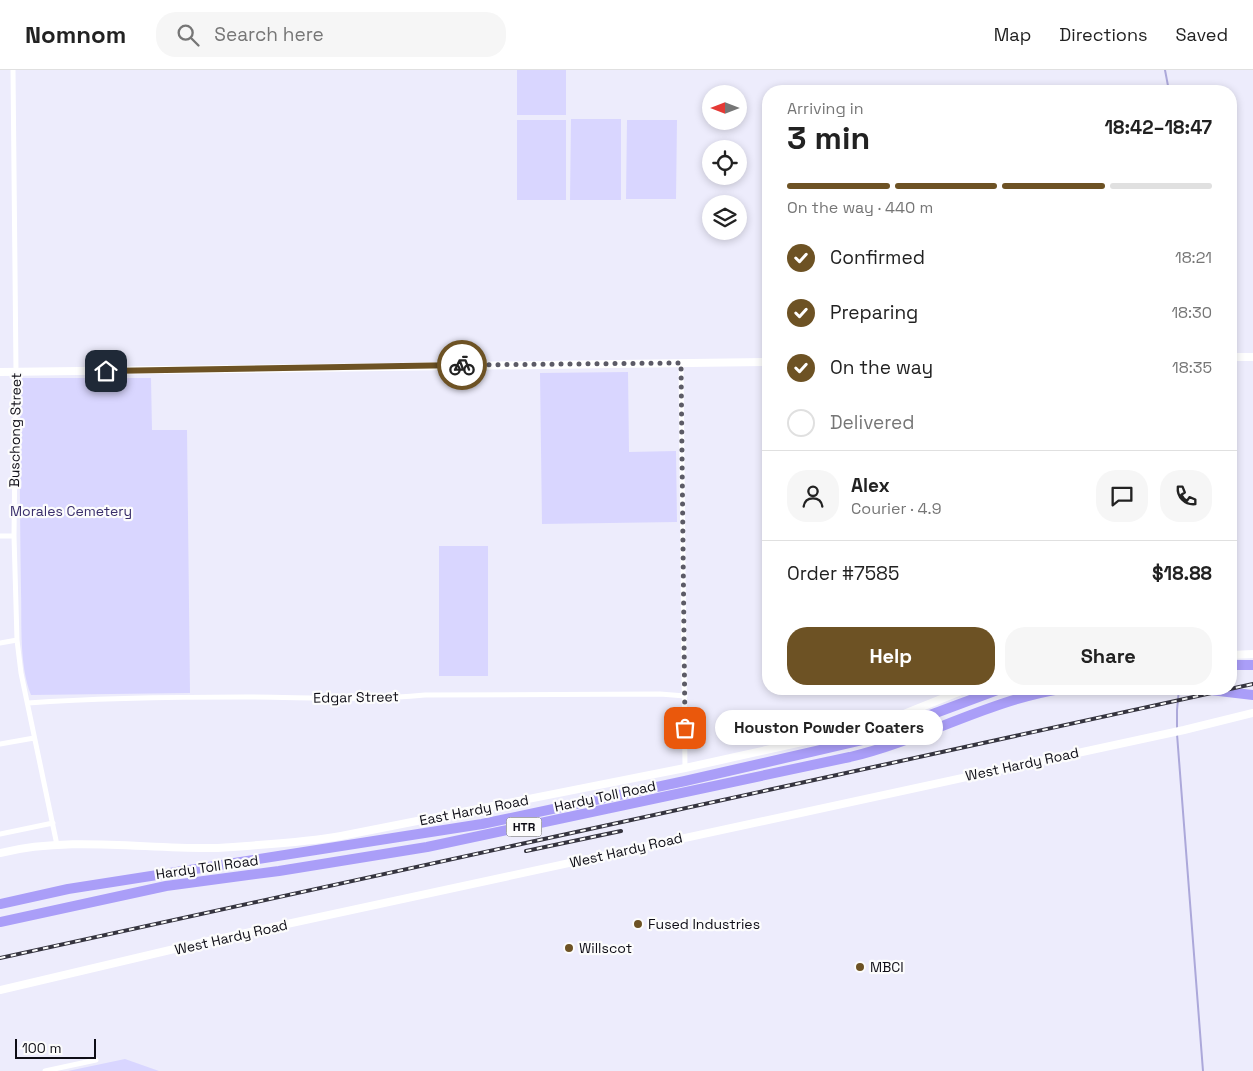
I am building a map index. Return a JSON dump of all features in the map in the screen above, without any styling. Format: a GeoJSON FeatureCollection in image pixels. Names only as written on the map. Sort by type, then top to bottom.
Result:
{"type":"FeatureCollection","features":[{"type":"Feature","properties":{"kind":"highway"},"geometry":{"type":"LineString","coordinates":[[1237,665],[1253,665]]}},
{"type":"Feature","properties":{"kind":"highway"},"geometry":{"type":"LineString","coordinates":[[1237,692],[1253,694]]}},
{"type":"Feature","properties":{"kind":"highway","name":"Hardy Toll Road"},"geometry":{"type":"LineString","coordinates":[[0,904],[68,889],[482,824],[685,781],[863,740],[984,695]]}},
{"type":"Feature","properties":{"kind":"highway","name":"Hardy Toll Road"},"geometry":{"type":"LineString","coordinates":[[0,922],[166,886],[279,871],[427,847],[850,757],[886,747],[1000,705],[1035,695]]}},
{"type":"Feature","properties":{"kind":"main road"},"geometry":{"type":"LineString","coordinates":[[1237,356],[1253,356]]}},
{"type":"Feature","properties":{"kind":"main road"},"geometry":{"type":"LineString","coordinates":[[0,372],[345,366],[762,362]]}},
{"type":"Feature","properties":{"kind":"main road"},"geometry":{"type":"LineString","coordinates":[[1237,655],[1253,654]]}},
{"type":"Feature","properties":{"kind":"main road","name":"East Hardy Road"},"geometry":{"type":"LineString","coordinates":[[0,853],[20,848],[57,845],[109,844],[212,848],[317,840],[685,768],[867,727],[951,695]]}},
{"type":"Feature","properties":{"kind":"main road","name":"West Hardy Road"},"geometry":{"type":"LineString","coordinates":[[0,990],[218,939],[1184,730],[1253,713]]}},
{"type":"Feature","properties":{"kind":"street","name":"Buschong Street"},"geometry":{"type":"LineString","coordinates":[[13,70],[16,371],[14,536],[17,640],[21,673],[57,845]]}},
{"type":"Feature","properties":{"kind":"street"},"geometry":{"type":"LineString","coordinates":[[681,363],[685,768]]}},
{"type":"Feature","properties":{"kind":"street"},"geometry":{"type":"LineString","coordinates":[[0,536],[14,536]]}},
{"type":"Feature","properties":{"kind":"street"},"geometry":{"type":"LineString","coordinates":[[0,643],[17,640]]}},
{"type":"Feature","properties":{"kind":"street","name":"Edgar Street"},"geometry":{"type":"LineString","coordinates":[[28,703],[67,700],[390,698],[425,694],[660,694],[685,696]]}},
{"type":"Feature","properties":{"kind":"street"},"geometry":{"type":"LineString","coordinates":[[0,744],[34,738]]}},
{"type":"Feature","properties":{"kind":"street"},"geometry":{"type":"LineString","coordinates":[[0,834],[53,823]]}},
{"type":"Feature","properties":{"kind":"street"},"geometry":{"type":"LineString","coordinates":[[45,1071],[96,1060]]}},
{"type":"Feature","properties":{"kind":"green space"},"geometry":{"type":"Polygon","coordinates":[[[517,70],[566,70],[566,115],[517,115],[517,70]]]}},
{"type":"Feature","properties":{"kind":"green space"},"geometry":{"type":"Polygon","coordinates":[[[571,119],[621,119],[621,200],[570,200],[571,119]]]}},
{"type":"Feature","properties":{"kind":"green space"},"geometry":{"type":"Polygon","coordinates":[[[517,120],[566,120],[566,200],[517,200],[517,120]]]}},
{"type":"Feature","properties":{"kind":"green space"},"geometry":{"type":"Polygon","coordinates":[[[627,120],[677,120],[676,199],[626,199],[627,120]]]}},
{"type":"Feature","properties":{"kind":"green space"},"geometry":{"type":"Polygon","coordinates":[[[628,372],[629,452],[676,451],[677,522],[542,524],[540,373],[628,372]]]}},
{"type":"Feature","properties":{"kind":"green space","name":"Morales Cemetery"},"geometry":{"type":"Polygon","coordinates":[[[21,378],[151,378],[152,430],[187,430],[190,693],[31,695],[25,671],[21,631],[21,378]]]}},
{"type":"Feature","properties":{"kind":"green space"},"geometry":{"type":"Polygon","coordinates":[[[439,546],[488,546],[488,676],[439,676],[439,546]]]}},
{"type":"Feature","properties":{"kind":"green space"},"geometry":{"type":"Polygon","coordinates":[[[125,1059],[159,1071],[68,1071],[125,1059]]]}},
{"type":"Feature","properties":{"kind":"waterway"},"geometry":{"type":"LineString","coordinates":[[1165,70],[1168,85]]}},
{"type":"Feature","properties":{"kind":"waterway"},"geometry":{"type":"LineString","coordinates":[[1177,730],[1178,695]]}},
{"type":"Feature","properties":{"kind":"waterway"},"geometry":{"type":"LineString","coordinates":[[1177,734],[1203,1071]]}},
{"type":"Feature","properties":{"kind":"railway"},"geometry":{"type":"LineString","coordinates":[[1237,687],[1253,684]]}},
{"type":"Feature","properties":{"kind":"railway"},"geometry":{"type":"LineString","coordinates":[[0,958],[1203,695]]}},
{"type":"Feature","properties":{"kind":"railway"},"geometry":{"type":"LineString","coordinates":[[526,851],[621,831]]}},
{"type":"Feature","properties":{"kind":"way so far"},"geometry":{"type":"LineString","coordinates":[[462,365],[681,363],[685,728]]}},
{"type":"Feature","properties":{"kind":"place","name":"Houston Powder Coaters"},"geometry":{"type":"Point","coordinates":[685,728]}},
{"type":"Feature","properties":{"kind":"place","name":"Fused Industries"},"geometry":{"type":"Point","coordinates":[638,924]}},
{"type":"Feature","properties":{"kind":"place","name":"Willscot"},"geometry":{"type":"Point","coordinates":[569,948]}},
{"type":"Feature","properties":{"kind":"place","name":"MBCI"},"geometry":{"type":"Point","coordinates":[860,967]}},
{"type":"Feature","properties":{"kind":"route"},"geometry":{"type":"LineString","coordinates":[[106,371],[462,365]]}}]}
